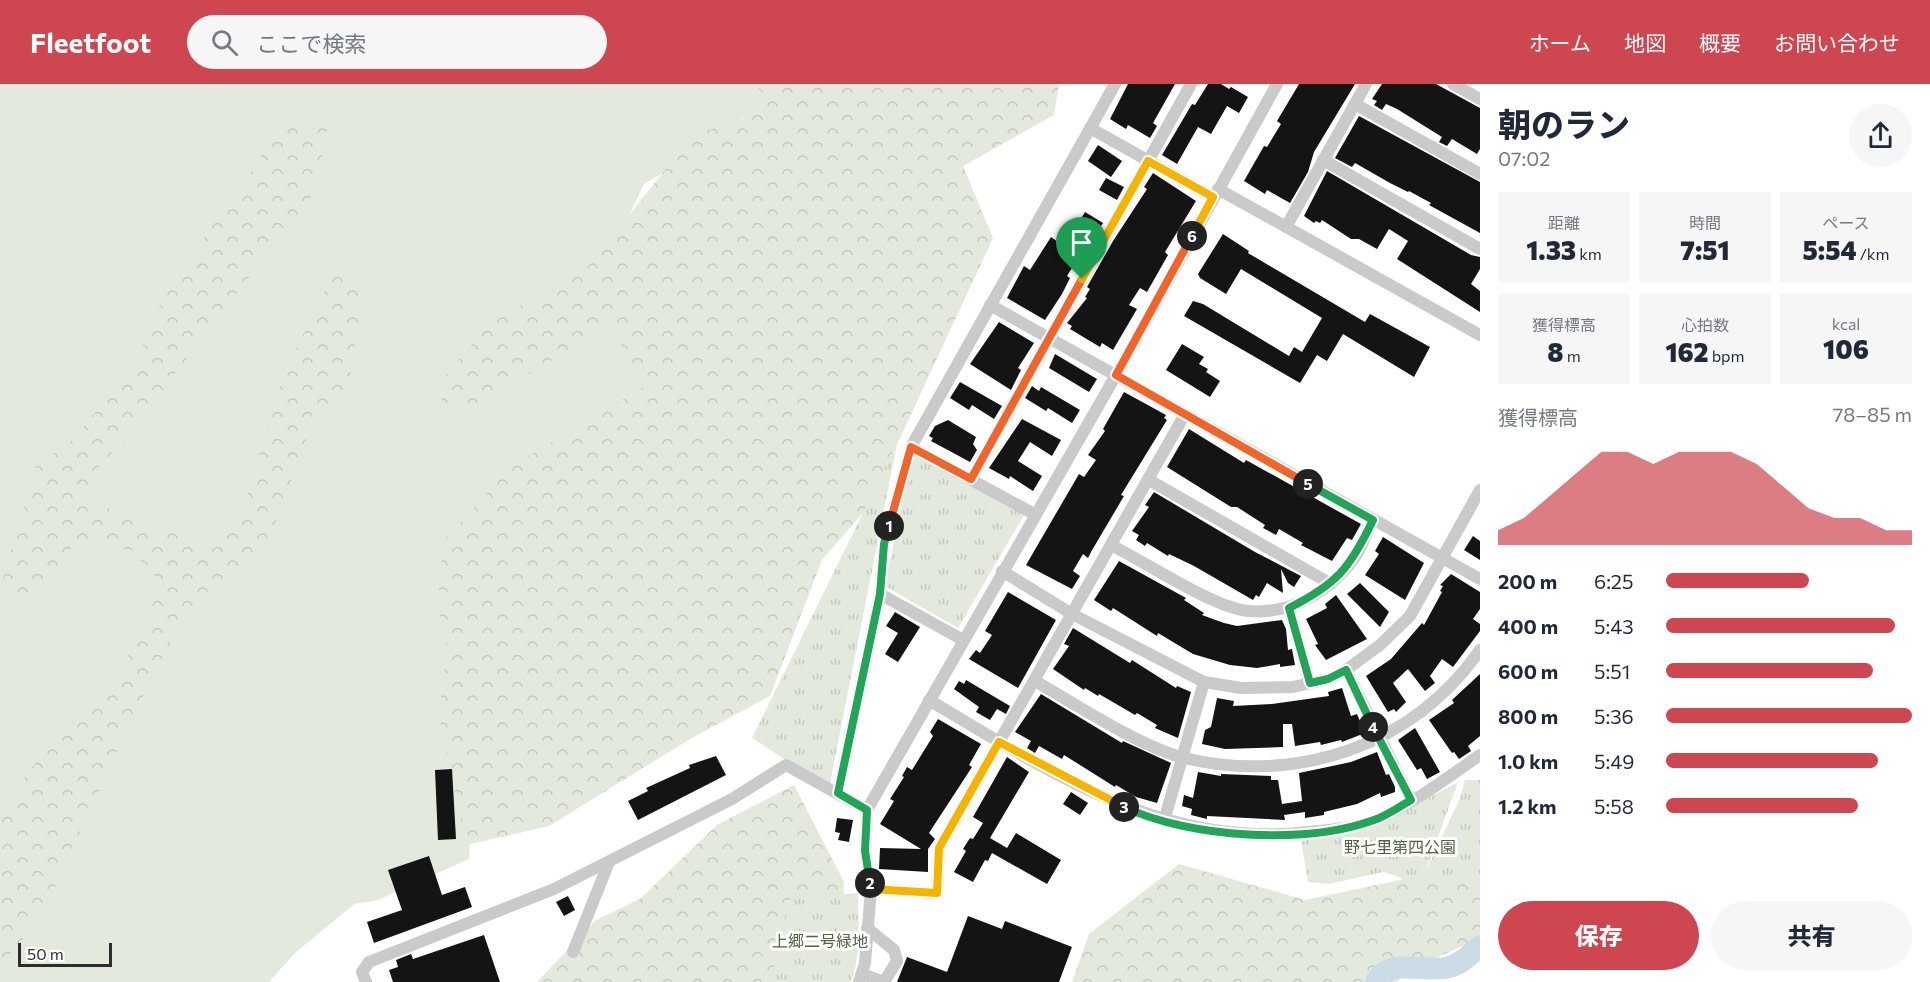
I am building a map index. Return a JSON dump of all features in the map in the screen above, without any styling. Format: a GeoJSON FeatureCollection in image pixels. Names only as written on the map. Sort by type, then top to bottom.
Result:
{"type":"FeatureCollection","features":[{"type":"Feature","properties":{"kind":"street"},"geometry":{"type":"LineString","coordinates":[[838,793],[880,594],[884,544],[911,447],[1115,84]]}},
{"type":"Feature","properties":{"kind":"street"},"geometry":{"type":"LineString","coordinates":[[971,479],[1191,84]]}},
{"type":"Feature","properties":{"kind":"street"},"geometry":{"type":"LineString","coordinates":[[867,928],[894,950],[897,961],[884,981],[861,978],[871,889],[865,851],[867,810],[1116,375],[1277,84]]}},
{"type":"Feature","properties":{"kind":"street"},"geometry":{"type":"LineString","coordinates":[[1286,227],[1366,84]]}},
{"type":"Feature","properties":{"kind":"street"},"geometry":{"type":"LineString","coordinates":[[1452,84],[1480,99]]}},
{"type":"Feature","properties":{"kind":"street"},"geometry":{"type":"LineString","coordinates":[[1355,104],[1480,174]]}},
{"type":"Feature","properties":{"kind":"street"},"geometry":{"type":"LineString","coordinates":[[1090,129],[1148,161],[1286,227],[1480,335]]}},
{"type":"Feature","properties":{"kind":"street"},"geometry":{"type":"LineString","coordinates":[[1323,160],[1480,249]]}},
{"type":"Feature","properties":{"kind":"street"},"geometry":{"type":"LineString","coordinates":[[990,304],[1480,579]]}},
{"type":"Feature","properties":{"kind":"street"},"geometry":{"type":"LineString","coordinates":[[871,889],[937,893],[939,848],[1185,414]]}},
{"type":"Feature","properties":{"kind":"street"},"geometry":{"type":"LineString","coordinates":[[911,447],[1036,515]]}},
{"type":"Feature","properties":{"kind":"street"},"geometry":{"type":"LineString","coordinates":[[1149,480],[1331,584]]}},
{"type":"Feature","properties":{"kind":"street"},"geometry":{"type":"LineString","coordinates":[[1002,571],[1072,614],[1167,666],[1204,682],[1268,688],[1310,683],[1328,679],[1346,670],[1380,645],[1410,616],[1480,490]]}},
{"type":"Feature","properties":{"kind":"street"},"geometry":{"type":"LineString","coordinates":[[1111,545],[1216,601],[1248,611],[1289,608],[1331,584],[1356,556],[1373,520]]}},
{"type":"Feature","properties":{"kind":"street"},"geometry":{"type":"LineString","coordinates":[[880,594],[963,640]]}},
{"type":"Feature","properties":{"kind":"street"},"geometry":{"type":"LineString","coordinates":[[1289,608],[1310,683]]}},
{"type":"Feature","properties":{"kind":"street"},"geometry":{"type":"LineString","coordinates":[[1035,681],[1154,747],[1184,758],[1250,767],[1322,759],[1380,740],[1416,717],[1445,693],[1480,650]]}},
{"type":"Feature","properties":{"kind":"street"},"geometry":{"type":"LineString","coordinates":[[1346,670],[1411,800]]}},
{"type":"Feature","properties":{"kind":"street"},"geometry":{"type":"LineString","coordinates":[[1164,820],[1184,758],[1204,682]]}},
{"type":"Feature","properties":{"kind":"street"},"geometry":{"type":"LineString","coordinates":[[928,700],[1086,790],[1129,810],[1217,832],[1281,835],[1374,820],[1436,787],[1480,755]]}},
{"type":"Feature","properties":{"kind":"street"},"geometry":{"type":"LineString","coordinates":[[366,982],[363,972],[369,962],[554,889],[732,799],[786,765],[867,810]]}},
{"type":"Feature","properties":{"kind":"street"},"geometry":{"type":"LineString","coordinates":[[573,952],[609,862]]}},
{"type":"Feature","properties":{"kind":"green space"},"geometry":{"type":"Polygon","coordinates":[[[0,84],[783,84],[767,100],[705,148],[644,184],[589,298],[639,339],[651,379],[475,755],[469,859],[378,900],[354,904],[295,953],[269,982],[0,982],[0,84]]]}},
{"type":"Feature","properties":{"kind":"green space"},"geometry":{"type":"Polygon","coordinates":[[[761,84],[1059,84],[1054,115],[963,166],[993,238],[868,507],[822,560],[770,696],[690,739],[549,826],[466,845],[439,715],[447,646],[439,613],[439,577],[445,539],[513,465],[644,387],[611,326],[478,403],[445,403],[433,390],[494,319],[583,273],[693,135],[744,119],[761,84]]]}},
{"type":"Feature","properties":{"kind":"green space"},"geometry":{"type":"Polygon","coordinates":[[[285,117],[327,127],[317,189],[126,438],[92,474],[91,501],[204,546],[244,505],[284,374],[333,274],[356,275],[364,296],[348,386],[309,432],[272,533],[240,567],[186,612],[132,718],[42,915],[0,967],[0,819],[11,796],[50,744],[103,700],[145,625],[161,583],[131,550],[75,543],[45,580],[17,604],[1,585],[36,466],[70,442],[133,369],[164,294],[252,171],[285,117]]]}},
{"type":"Feature","properties":{"kind":"green space"},"geometry":{"type":"Polygon","coordinates":[[[897,444],[829,788],[752,738],[897,444]]]}},
{"type":"Feature","properties":{"kind":"green space"},"geometry":{"type":"Polygon","coordinates":[[[912,450],[1024,515],[958,628],[885,586],[912,450]]]}},
{"type":"Feature","properties":{"kind":"green space","name":"野七里第四公園"},"geometry":{"type":"Polygon","coordinates":[[[1465,780],[1480,780],[1480,880],[1420,884],[1383,872],[1329,884],[1308,882],[1301,841],[1372,828],[1458,782],[1425,873],[1460,798],[1465,780]]]}},
{"type":"Feature","properties":{"kind":"green space"},"geometry":{"type":"Polygon","coordinates":[[[794,785],[844,882],[840,965],[826,982],[537,982],[596,920],[640,899],[717,825],[794,785]]]}},
{"type":"Feature","properties":{"kind":"green space"},"geometry":{"type":"Polygon","coordinates":[[[1480,814],[1480,938],[1409,970],[1397,982],[1072,982],[1089,934],[1179,864],[1305,900],[1400,880],[1457,856],[1480,814]]]}},
{"type":"Feature","properties":{"kind":"green space","name":"上郷二号緑地"},"geometry":{"type":"Polygon","coordinates":[[[858,893],[858,949],[851,982],[771,982],[786,913],[784,900],[858,893]]]}},
{"type":"Feature","properties":{"kind":"building"},"geometry":{"type":"Polygon","coordinates":[[[1128,84],[1175,84],[1153,123],[1157,126],[1150,138],[1128,125],[1126,129],[1110,119],[1128,84]]]}},
{"type":"Feature","properties":{"kind":"building"},"geometry":{"type":"Polygon","coordinates":[[[1208,84],[1221,84],[1229,89],[1231,87],[1248,97],[1239,113],[1227,106],[1211,134],[1198,127],[1177,164],[1162,155],[1192,104],[1195,105],[1208,84]]]}},
{"type":"Feature","properties":{"kind":"building"},"geometry":{"type":"Polygon","coordinates":[[[1299,84],[1355,84],[1314,152],[1308,172],[1290,203],[1267,190],[1265,194],[1244,181],[1264,146],[1267,147],[1281,124],[1277,121],[1299,84]]]}},
{"type":"Feature","properties":{"kind":"building"},"geometry":{"type":"Polygon","coordinates":[[[1382,84],[1436,84],[1480,108],[1480,149],[1477,154],[1452,139],[1447,146],[1439,142],[1442,137],[1397,109],[1386,104],[1382,110],[1374,105],[1377,101],[1372,99],[1382,84]]]}},
{"type":"Feature","properties":{"kind":"building"},"geometry":{"type":"Polygon","coordinates":[[[1359,116],[1480,182],[1480,233],[1429,205],[1431,203],[1355,163],[1352,167],[1335,158],[1359,116]]]}},
{"type":"Feature","properties":{"kind":"building"},"geometry":{"type":"Polygon","coordinates":[[[1098,145],[1122,161],[1111,177],[1088,161],[1098,145]]]}},
{"type":"Feature","properties":{"kind":"building"},"geometry":{"type":"Polygon","coordinates":[[[1327,171],[1471,255],[1480,257],[1480,269],[1471,284],[1480,291],[1480,312],[1397,259],[1408,241],[1389,229],[1377,249],[1359,239],[1351,239],[1322,220],[1320,223],[1316,221],[1314,223],[1304,216],[1327,171]]]}},
{"type":"Feature","properties":{"kind":"building"},"geometry":{"type":"Polygon","coordinates":[[[1153,173],[1196,201],[1165,252],[1168,255],[1147,292],[1140,288],[1129,305],[1137,309],[1113,350],[1102,343],[1100,347],[1070,329],[1072,326],[1067,323],[1087,298],[1085,297],[1090,289],[1087,287],[1113,241],[1147,189],[1144,187],[1153,173]]]}},
{"type":"Feature","properties":{"kind":"building"},"geometry":{"type":"Polygon","coordinates":[[[1106,178],[1124,187],[1117,200],[1099,190],[1106,178]]]}},
{"type":"Feature","properties":{"kind":"building"},"geometry":{"type":"Polygon","coordinates":[[[1085,212],[1103,223],[1090,242],[1090,239],[1075,229],[1085,212]]]}},
{"type":"Feature","properties":{"kind":"building"},"geometry":{"type":"Polygon","coordinates":[[[1223,234],[1249,251],[1248,253],[1365,322],[1370,314],[1430,347],[1414,377],[1343,334],[1327,361],[1317,355],[1300,383],[1184,316],[1193,301],[1203,304],[1289,356],[1294,347],[1302,352],[1322,318],[1241,269],[1226,294],[1200,278],[1198,274],[1223,234]]]}},
{"type":"Feature","properties":{"kind":"building"},"geometry":{"type":"Polygon","coordinates":[[[1051,237],[1079,257],[1067,276],[1070,278],[1062,294],[1045,320],[1007,298],[1024,266],[1030,270],[1051,237]]]}},
{"type":"Feature","properties":{"kind":"building"},"geometry":{"type":"Polygon","coordinates":[[[999,322],[1034,343],[1018,368],[1021,370],[1011,390],[970,364],[999,322]]]}},
{"type":"Feature","properties":{"kind":"building"},"geometry":{"type":"Polygon","coordinates":[[[1182,344],[1204,357],[1199,364],[1208,369],[1206,372],[1220,381],[1210,397],[1166,370],[1182,344]]]}},
{"type":"Feature","properties":{"kind":"building"},"geometry":{"type":"Polygon","coordinates":[[[1055,354],[1097,379],[1089,392],[1049,368],[1055,354]]]}},
{"type":"Feature","properties":{"kind":"building"},"geometry":{"type":"Polygon","coordinates":[[[960,382],[1002,406],[994,419],[972,405],[969,410],[950,398],[960,382]]]}},
{"type":"Feature","properties":{"kind":"building"},"geometry":{"type":"Polygon","coordinates":[[[1032,386],[1039,391],[1041,387],[1080,410],[1072,423],[1048,408],[1046,411],[1025,398],[1032,386]]]}},
{"type":"Feature","properties":{"kind":"building"},"geometry":{"type":"Polygon","coordinates":[[[1124,392],[1166,415],[1164,418],[1167,420],[1121,495],[1124,496],[1088,558],[1083,554],[1073,571],[1080,576],[1072,589],[1026,565],[1079,474],[1084,477],[1096,460],[1088,455],[1105,431],[1103,429],[1124,392]]]}},
{"type":"Feature","properties":{"kind":"building"},"geometry":{"type":"Polygon","coordinates":[[[1022,419],[1061,440],[1052,456],[1030,442],[1018,461],[1042,476],[1033,491],[1010,476],[1009,479],[989,468],[1022,419]]]}},
{"type":"Feature","properties":{"kind":"building"},"geometry":{"type":"Polygon","coordinates":[[[948,420],[976,437],[973,444],[977,450],[970,462],[931,441],[933,438],[929,436],[935,426],[948,420]]]}},
{"type":"Feature","properties":{"kind":"building"},"geometry":{"type":"Polygon","coordinates":[[[1189,429],[1244,463],[1246,460],[1361,524],[1352,540],[1347,538],[1332,561],[1301,545],[1303,543],[1279,529],[1276,535],[1263,528],[1265,525],[1237,507],[1231,507],[1167,467],[1189,429]]]}},
{"type":"Feature","properties":{"kind":"building"},"geometry":{"type":"Polygon","coordinates":[[[1154,492],[1255,552],[1301,576],[1294,587],[1288,583],[1281,569],[1283,593],[1267,583],[1259,597],[1256,595],[1253,600],[1194,566],[1169,554],[1168,556],[1147,543],[1145,546],[1136,540],[1139,535],[1132,531],[1149,507],[1145,505],[1154,492]]]}},
{"type":"Feature","properties":{"kind":"building"},"geometry":{"type":"Polygon","coordinates":[[[1473,536],[1480,541],[1480,560],[1464,550],[1473,536]]]}},
{"type":"Feature","properties":{"kind":"building"},"geometry":{"type":"Polygon","coordinates":[[[1383,537],[1424,563],[1405,600],[1365,575],[1379,554],[1375,551],[1383,537]]]}},
{"type":"Feature","properties":{"kind":"building"},"geometry":{"type":"Polygon","coordinates":[[[1119,561],[1186,598],[1184,600],[1204,613],[1202,615],[1224,623],[1237,626],[1282,620],[1286,629],[1288,650],[1292,649],[1295,665],[1280,667],[1280,664],[1257,668],[1230,665],[1193,654],[1158,633],[1157,636],[1113,608],[1111,611],[1094,600],[1119,561]]]}},
{"type":"Feature","properties":{"kind":"building"},"geometry":{"type":"Polygon","coordinates":[[[1451,574],[1480,592],[1480,609],[1473,619],[1480,624],[1480,631],[1453,667],[1442,659],[1430,676],[1435,683],[1425,691],[1408,669],[1393,683],[1406,702],[1396,712],[1394,709],[1388,712],[1366,676],[1391,659],[1422,623],[1424,625],[1442,592],[1440,591],[1443,586],[1440,585],[1451,574]]]}},
{"type":"Feature","properties":{"kind":"building"},"geometry":{"type":"Polygon","coordinates":[[[1360,583],[1389,612],[1380,627],[1347,594],[1360,583]]]}},
{"type":"Feature","properties":{"kind":"building"},"geometry":{"type":"Polygon","coordinates":[[[1008,592],[1056,620],[1018,688],[969,659],[976,650],[980,653],[992,635],[985,631],[1008,592]]]}},
{"type":"Feature","properties":{"kind":"building"},"geometry":{"type":"Polygon","coordinates":[[[1336,595],[1367,639],[1326,660],[1315,645],[1318,644],[1306,619],[1327,608],[1325,604],[1336,595]]]}},
{"type":"Feature","properties":{"kind":"building"},"geometry":{"type":"Polygon","coordinates":[[[895,612],[920,627],[898,662],[885,654],[898,633],[886,626],[895,612]]]}},
{"type":"Feature","properties":{"kind":"building"},"geometry":{"type":"Polygon","coordinates":[[[1073,628],[1130,663],[1132,660],[1176,688],[1177,686],[1191,692],[1178,738],[1155,728],[1157,725],[1137,713],[1135,715],[1099,694],[1098,696],[1085,688],[1084,690],[1053,669],[1069,646],[1064,644],[1073,628]]]}},
{"type":"Feature","properties":{"kind":"building"},"geometry":{"type":"Polygon","coordinates":[[[1480,674],[1480,736],[1468,746],[1471,751],[1459,759],[1454,752],[1452,753],[1429,720],[1454,703],[1452,700],[1480,674]]]}},
{"type":"Feature","properties":{"kind":"building"},"geometry":{"type":"Polygon","coordinates":[[[966,680],[1010,706],[1006,714],[997,709],[990,720],[976,712],[979,707],[954,689],[959,681],[964,684],[966,680]]]}},
{"type":"Feature","properties":{"kind":"building"},"geometry":{"type":"Polygon","coordinates":[[[1342,688],[1351,716],[1357,714],[1365,733],[1342,742],[1341,740],[1321,745],[1320,742],[1295,746],[1292,724],[1283,724],[1283,747],[1225,749],[1202,744],[1205,730],[1211,727],[1217,698],[1234,701],[1233,706],[1272,704],[1329,696],[1328,692],[1342,688]]]}},
{"type":"Feature","properties":{"kind":"building"},"geometry":{"type":"Polygon","coordinates":[[[1041,694],[1122,743],[1123,741],[1171,763],[1157,803],[1136,797],[1116,785],[1115,787],[1064,755],[1062,759],[1039,746],[1035,753],[1027,748],[1031,741],[1015,732],[1041,694]]]}},
{"type":"Feature","properties":{"kind":"building"},"geometry":{"type":"Polygon","coordinates":[[[938,719],[981,744],[969,765],[972,767],[929,833],[935,839],[928,849],[928,872],[879,869],[880,848],[921,849],[880,824],[894,801],[890,799],[904,777],[902,776],[907,767],[912,770],[933,736],[930,732],[938,719]]]}},
{"type":"Feature","properties":{"kind":"building"},"geometry":{"type":"Polygon","coordinates":[[[1415,728],[1440,772],[1427,779],[1421,768],[1417,770],[1398,740],[1415,728]]]}},
{"type":"Feature","properties":{"kind":"building"},"geometry":{"type":"Polygon","coordinates":[[[1377,752],[1386,775],[1389,774],[1395,787],[1395,792],[1381,797],[1380,793],[1357,804],[1324,812],[1324,815],[1305,818],[1305,812],[1284,815],[1285,820],[1207,816],[1207,819],[1191,815],[1192,809],[1182,806],[1184,795],[1193,798],[1198,772],[1221,776],[1221,774],[1271,776],[1271,780],[1278,780],[1282,804],[1302,801],[1299,773],[1351,762],[1377,752]]]}},
{"type":"Feature","properties":{"kind":"building"},"geometry":{"type":"Polygon","coordinates":[[[716,756],[726,775],[638,820],[628,801],[648,791],[646,788],[690,768],[689,765],[716,756]]]}},
{"type":"Feature","properties":{"kind":"building"},"geometry":{"type":"Polygon","coordinates":[[[1007,757],[1029,772],[990,838],[1007,848],[1016,833],[1061,860],[1047,884],[992,853],[988,861],[985,860],[973,882],[954,872],[966,851],[963,849],[970,838],[973,839],[983,823],[973,817],[1007,757]]]}},
{"type":"Feature","properties":{"kind":"building"},"geometry":{"type":"Polygon","coordinates":[[[452,769],[456,839],[438,840],[435,770],[452,769]]]}},
{"type":"Feature","properties":{"kind":"building"},"geometry":{"type":"Polygon","coordinates":[[[1071,792],[1088,803],[1080,815],[1063,804],[1071,792]]]}},
{"type":"Feature","properties":{"kind":"building"},"geometry":{"type":"Polygon","coordinates":[[[837,818],[853,820],[849,842],[838,840],[840,833],[835,832],[837,818]]]}},
{"type":"Feature","properties":{"kind":"building"},"geometry":{"type":"Polygon","coordinates":[[[429,856],[442,895],[465,887],[472,907],[374,943],[367,922],[402,910],[388,870],[429,856]]]}},
{"type":"Feature","properties":{"kind":"building"},"geometry":{"type":"Polygon","coordinates":[[[568,896],[575,910],[564,916],[556,902],[568,896]]]}},
{"type":"Feature","properties":{"kind":"building"},"geometry":{"type":"Polygon","coordinates":[[[968,916],[1002,929],[1005,921],[1072,947],[1059,982],[897,982],[907,957],[947,972],[968,916]]]}},
{"type":"Feature","properties":{"kind":"building"},"geometry":{"type":"Polygon","coordinates":[[[484,935],[500,982],[393,982],[389,970],[398,967],[396,960],[411,954],[413,959],[484,935]]]}},
{"type":"Feature","properties":{"kind":"waterway"},"geometry":{"type":"LineString","coordinates":[[1376,982],[1382,974],[1398,968],[1440,969],[1454,966],[1480,946]]}},
{"type":"Feature","properties":{"kind":"route"},"geometry":{"type":"LineString","coordinates":[[1148,161],[1213,197],[1116,375],[1373,520],[1356,556],[1340,575],[1331,584],[1289,608],[1310,683],[1328,679],[1346,670],[1411,800],[1374,820],[1326,830],[1281,835],[1217,832],[1129,810],[1086,790],[999,742],[939,848],[937,893],[871,889],[865,851],[867,810],[838,793],[849,730],[880,594],[884,544],[911,447],[971,479],[1082,279],[1148,161]]}}]}
